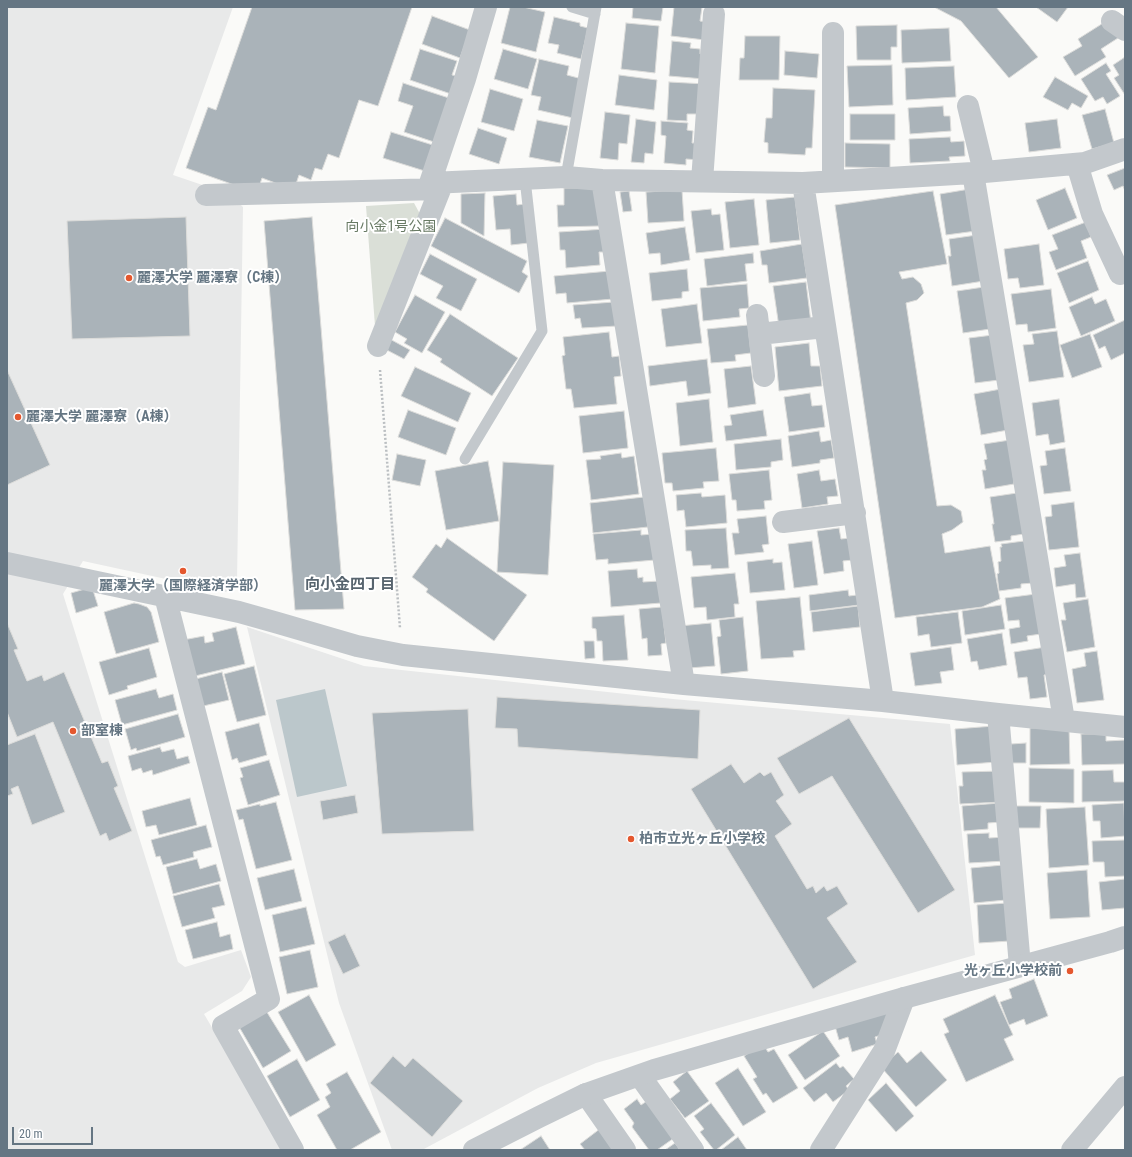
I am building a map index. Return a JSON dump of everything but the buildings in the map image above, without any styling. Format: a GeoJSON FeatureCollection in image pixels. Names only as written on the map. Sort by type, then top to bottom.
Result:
{"type":"FeatureCollection","features":[{"type":"Feature","properties":{"kind":"street"},"geometry":{"type":"LineString","coordinates":[[441,186],[430,183],[465,79],[486,7]]}},
{"type":"Feature","properties":{"kind":"street"},"geometry":{"type":"LineString","coordinates":[[702,181],[714,14]]}},
{"type":"Feature","properties":{"kind":"street"},"geometry":{"type":"LineString","coordinates":[[833,32],[833,181]]}},
{"type":"Feature","properties":{"kind":"street"},"geometry":{"type":"LineString","coordinates":[[968,106],[1064,720]]}},
{"type":"Feature","properties":{"kind":"street"},"geometry":{"type":"LineString","coordinates":[[206,195],[441,186],[566,177],[602,180],[802,183],[978,173],[1077,164],[1085,163],[1125,149]]}},
{"type":"Feature","properties":{"kind":"street"},"geometry":{"type":"LineString","coordinates":[[1077,164],[1092,214],[1120,274]]}},
{"type":"Feature","properties":{"kind":"street"},"geometry":{"type":"LineString","coordinates":[[602,180],[684,684]]}},
{"type":"Feature","properties":{"kind":"street"},"geometry":{"type":"LineString","coordinates":[[802,183],[884,701]]}},
{"type":"Feature","properties":{"kind":"street"},"geometry":{"type":"LineString","coordinates":[[378,346],[441,186]]}},
{"type":"Feature","properties":{"kind":"street"},"geometry":{"type":"LineString","coordinates":[[764,376],[758,325],[825,327]]}},
{"type":"Feature","properties":{"kind":"street"},"geometry":{"type":"LineString","coordinates":[[783,522],[854,514]]}},
{"type":"Feature","properties":{"kind":"street"},"geometry":{"type":"LineString","coordinates":[[7,562],[239,612],[357,646],[403,655],[684,684],[884,701],[1125,727]]}},
{"type":"Feature","properties":{"kind":"street"},"geometry":{"type":"LineString","coordinates":[[165,596],[269,999],[223,1026],[293,1150]]}},
{"type":"Feature","properties":{"kind":"street"},"geometry":{"type":"LineString","coordinates":[[998,714],[1020,966]]}},
{"type":"Feature","properties":{"kind":"street"},"geometry":{"type":"LineString","coordinates":[[474,1150],[539,1116],[586,1094],[662,1068],[904,998],[1125,937]]}},
{"type":"Feature","properties":{"kind":"street"},"geometry":{"type":"LineString","coordinates":[[821,1150],[884,1051],[904,998]]}},
{"type":"Feature","properties":{"kind":"street"},"geometry":{"type":"LineString","coordinates":[[640,1076],[693,1150]]}},
{"type":"Feature","properties":{"kind":"street"},"geometry":{"type":"LineString","coordinates":[[1072,1150],[1125,1087]]}},
{"type":"Feature","properties":{"kind":"street"},"geometry":{"type":"LineString","coordinates":[[586,1094],[625,1150]]}},
{"type":"Feature","properties":{"kind":"lane"},"geometry":{"type":"LineString","coordinates":[[566,177],[595,10],[572,7]]}},
{"type":"Feature","properties":{"kind":"lane"},"geometry":{"type":"LineString","coordinates":[[465,459],[542,332],[525,180]]}},
{"type":"Feature","properties":{"kind":"path"},"geometry":{"type":"LineString","coordinates":[[378,346],[403,655]]}},
{"type":"Feature","properties":{"kind":"shaded area","name":"麗澤大学（国際経済学部）"},"geometry":{"type":"Polygon","coordinates":[[[7,7],[233,7],[173,175],[229,194],[243,207],[237,581],[226,592],[83,561],[63,594],[178,962],[185,967],[241,950],[251,977],[242,991],[204,1014],[278,1139],[281,1150],[7,1150],[7,7]]]}},
{"type":"Feature","properties":{"kind":"shaded area","name":"柏市立光ヶ丘小学校"},"geometry":{"type":"Polygon","coordinates":[[[247,627],[364,666],[673,699],[950,724],[975,955],[596,1063],[538,1088],[422,1150],[392,1150],[339,1003],[247,627]]]}},
{"type":"Feature","properties":{"kind":"shaded area"},"geometry":{"type":"Polygon","coordinates":[[[325,689],[347,786],[297,797],[276,700],[325,689]]]}},
{"type":"Feature","properties":{"kind":"green space","name":"向小金1号公園"},"geometry":{"type":"Polygon","coordinates":[[[414,203],[420,214],[375,326],[366,206],[414,203]]]}},
{"type":"Feature","properties":{"kind":"place","name":"麗澤大学 麗澤寮（C棟）"},"geometry":{"type":"Point","coordinates":[129,278]}},
{"type":"Feature","properties":{"kind":"place","name":"麗澤大学 麗澤寮（A棟）"},"geometry":{"type":"Point","coordinates":[18,417]}},
{"type":"Feature","properties":{"kind":"place","name":"麗澤大学（国際経済学部）"},"geometry":{"type":"Point","coordinates":[183,571]}},
{"type":"Feature","properties":{"kind":"place","name":"部室棟"},"geometry":{"type":"Point","coordinates":[73,731]}},
{"type":"Feature","properties":{"kind":"place","name":"柏市立光ヶ丘小学校"},"geometry":{"type":"Point","coordinates":[631,839]}},
{"type":"Feature","properties":{"kind":"place","name":"光ヶ丘小学校前"},"geometry":{"type":"Point","coordinates":[1070,971]}},
{"type":"Feature","properties":{"kind":"district","name":"向小金四丁目"},"geometry":{"type":"Point","coordinates":[350,585]}}]}
